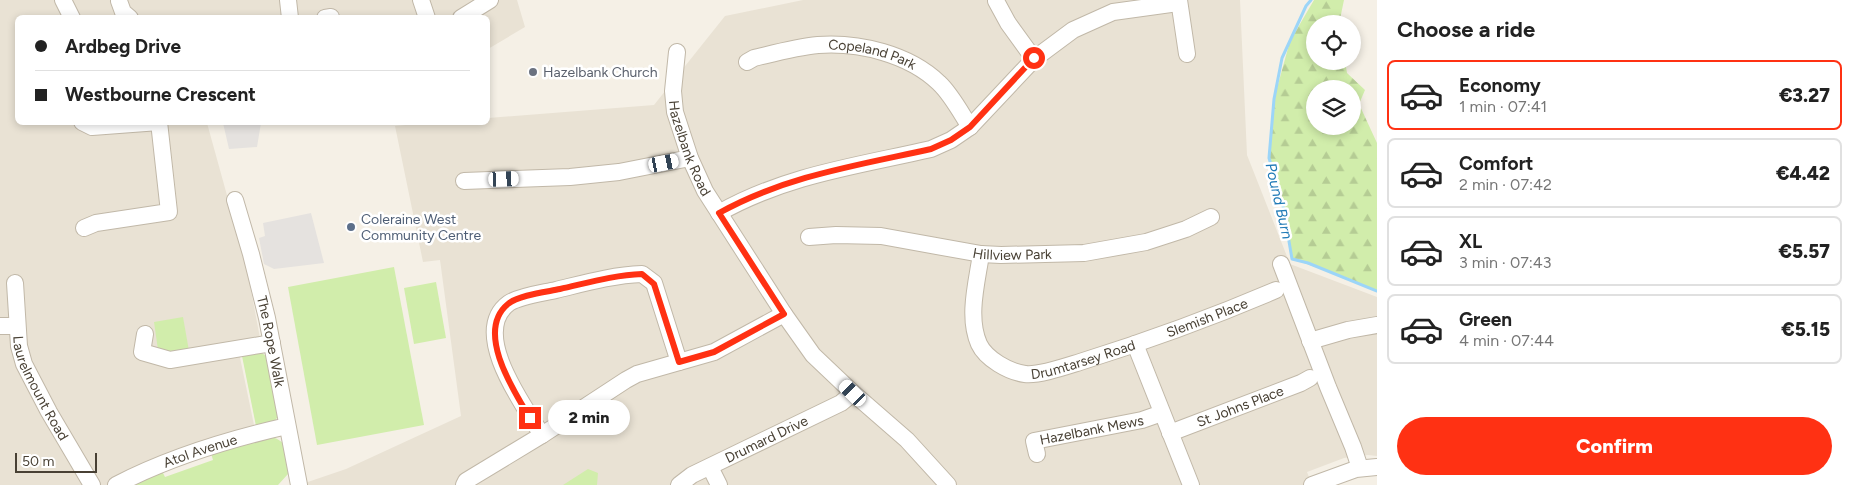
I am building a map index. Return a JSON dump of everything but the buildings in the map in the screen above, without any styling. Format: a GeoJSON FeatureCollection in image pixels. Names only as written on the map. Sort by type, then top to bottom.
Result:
{"type":"FeatureCollection","features":[{"type":"Feature","properties":{"kind":"street"},"geometry":{"type":"LineString","coordinates":[[63,0],[70,15]]}},
{"type":"Feature","properties":{"kind":"street"},"geometry":{"type":"LineString","coordinates":[[288,0],[290,15]]}},
{"type":"Feature","properties":{"kind":"street"},"geometry":{"type":"LineString","coordinates":[[421,0],[426,15]]}},
{"type":"Feature","properties":{"kind":"street"},"geometry":{"type":"LineString","coordinates":[[466,15],[490,0]]}},
{"type":"Feature","properties":{"kind":"street"},"geometry":{"type":"LineString","coordinates":[[996,1],[1008,23],[1034,58]]}},
{"type":"Feature","properties":{"kind":"street"},"geometry":{"type":"LineString","coordinates":[[719,213],[735,204],[800,178],[931,149],[951,140],[970,127],[1034,58],[1073,30],[1113,12],[1178,2],[1187,54]]}},
{"type":"Feature","properties":{"kind":"street","name":"Copeland Park"},"geometry":{"type":"LineString","coordinates":[[747,62],[754,58],[818,45],[853,45],[888,54],[914,64],[940,83],[970,127]]}},
{"type":"Feature","properties":{"kind":"street","name":"Hazelbank Road"},"geometry":{"type":"LineString","coordinates":[[677,52],[673,91],[675,112],[690,158],[705,191],[784,314],[813,355],[907,440],[948,485]]}},
{"type":"Feature","properties":{"kind":"street"},"geometry":{"type":"LineString","coordinates":[[88,125],[92,127],[119,125]]}},
{"type":"Feature","properties":{"kind":"street"},"geometry":{"type":"LineString","coordinates":[[84,228],[96,223],[169,212],[159,125]]}},
{"type":"Feature","properties":{"kind":"street"},"geometry":{"type":"LineString","coordinates":[[464,181],[580,176],[619,172],[690,158]]}},
{"type":"Feature","properties":{"kind":"street","name":"The Rope Walk"},"geometry":{"type":"LineString","coordinates":[[235,200],[259,282],[297,484]]}},
{"type":"Feature","properties":{"kind":"street","name":"Hillview Park"},"geometry":{"type":"LineString","coordinates":[[809,237],[836,235],[881,236],[980,254],[1084,253],[1146,242],[1186,229],[1211,217]]}},
{"type":"Feature","properties":{"kind":"street","name":"Drumtarsey Road"},"geometry":{"type":"LineString","coordinates":[[980,254],[974,307],[974,327],[980,345],[994,361],[1026,375],[1056,369],[1135,344],[1191,485]]}},
{"type":"Feature","properties":{"kind":"street"},"geometry":{"type":"LineString","coordinates":[[1281,264],[1360,468]]}},
{"type":"Feature","properties":{"kind":"street"},"geometry":{"type":"LineString","coordinates":[[542,435],[513,390],[502,366],[494,333],[498,314],[510,303],[533,295],[624,275],[642,274],[654,284],[679,362]]}},
{"type":"Feature","properties":{"kind":"street","name":"Laurelmount Road"},"geometry":{"type":"LineString","coordinates":[[15,283],[19,346],[24,364],[49,412],[92,485]]}},
{"type":"Feature","properties":{"kind":"street","name":"Slemish Place"},"geometry":{"type":"LineString","coordinates":[[1135,344],[1276,290]]}},
{"type":"Feature","properties":{"kind":"street"},"geometry":{"type":"LineString","coordinates":[[464,485],[466,481],[637,374],[714,352],[784,314]]}},
{"type":"Feature","properties":{"kind":"street"},"geometry":{"type":"LineString","coordinates":[[1310,340],[1377,325]]}},
{"type":"Feature","properties":{"kind":"street"},"geometry":{"type":"LineString","coordinates":[[0,326],[17,326]]}},
{"type":"Feature","properties":{"kind":"street"},"geometry":{"type":"LineString","coordinates":[[144,334],[142,352],[170,360],[272,343]]}},
{"type":"Feature","properties":{"kind":"street","name":"St Johns Place"},"geometry":{"type":"LineString","coordinates":[[1170,433],[1310,378]]}},
{"type":"Feature","properties":{"kind":"street","name":"Drumard Drive"},"geometry":{"type":"LineString","coordinates":[[679,485],[692,475],[840,402],[853,393]]}},
{"type":"Feature","properties":{"kind":"street","name":"Hazelbank Mews"},"geometry":{"type":"LineString","coordinates":[[1037,454],[1034,441],[1142,420],[1162,413]]}},
{"type":"Feature","properties":{"kind":"street","name":"Atol Avenue"},"geometry":{"type":"LineString","coordinates":[[116,485],[154,468],[240,437],[287,426]]}},
{"type":"Feature","properties":{"kind":"street"},"geometry":{"type":"LineString","coordinates":[[710,466],[719,485]]}},
{"type":"Feature","properties":{"kind":"street"},"geometry":{"type":"LineString","coordinates":[[1312,485],[1360,468],[1377,467]]}},
{"type":"Feature","properties":{"kind":"shaded area"},"geometry":{"type":"Polygon","coordinates":[[[0,0],[517,0],[525,27],[490,48],[490,15],[15,15],[15,125],[208,125],[246,264],[260,338],[237,343],[254,425],[107,485],[0,485],[0,0]]]}},
{"type":"Feature","properties":{"kind":"shaded area"},"geometry":{"type":"Polygon","coordinates":[[[803,0],[1240,0],[1247,155],[1290,264],[1377,297],[1377,456],[1368,455],[1344,458],[1307,472],[1312,485],[299,485],[346,469],[461,416],[440,260],[423,262],[395,126],[490,125],[490,118],[654,105],[725,16],[803,0]]]}},
{"type":"Feature","properties":{"kind":"shaded area"},"geometry":{"type":"Polygon","coordinates":[[[223,125],[261,125],[257,147],[229,149],[223,125]]]}},
{"type":"Feature","properties":{"kind":"shaded area"},"geometry":{"type":"Polygon","coordinates":[[[311,213],[324,263],[274,269],[264,264],[259,238],[265,236],[263,223],[311,213]]]}},
{"type":"Feature","properties":{"kind":"green space"},"geometry":{"type":"Polygon","coordinates":[[[1314,0],[1344,0],[1341,15],[1306,15],[1306,70],[1346,70],[1354,80],[1306,80],[1306,135],[1361,135],[1361,108],[1377,143],[1377,291],[1348,278],[1292,259],[1283,206],[1269,158],[1274,99],[1290,41],[1314,0]]]}},
{"type":"Feature","properties":{"kind":"green space"},"geometry":{"type":"Polygon","coordinates":[[[1361,86],[1365,90],[1361,99],[1361,86]]]}},
{"type":"Feature","properties":{"kind":"green space"},"geometry":{"type":"Polygon","coordinates":[[[394,267],[424,425],[317,445],[288,287],[394,267]]]}},
{"type":"Feature","properties":{"kind":"green space"},"geometry":{"type":"Polygon","coordinates":[[[436,282],[446,338],[414,344],[404,288],[436,282]]]}},
{"type":"Feature","properties":{"kind":"green space"},"geometry":{"type":"Polygon","coordinates":[[[183,317],[189,351],[158,350],[154,322],[183,317]]]}},
{"type":"Feature","properties":{"kind":"green space"},"geometry":{"type":"Polygon","coordinates":[[[261,352],[268,358],[279,415],[274,422],[256,426],[242,356],[261,352]]]}},
{"type":"Feature","properties":{"kind":"green space"},"geometry":{"type":"Polygon","coordinates":[[[271,437],[282,442],[288,456],[288,474],[278,485],[126,485],[161,469],[165,477],[213,460],[210,450],[271,437]]]}},
{"type":"Feature","properties":{"kind":"green space"},"geometry":{"type":"Polygon","coordinates":[[[588,469],[598,473],[597,485],[563,485],[588,469]]]}},
{"type":"Feature","properties":{"kind":"waterway","name":"Pound Burn"},"geometry":{"type":"LineString","coordinates":[[1311,0],[1306,6],[1282,58],[1274,99],[1269,158],[1283,206],[1292,259],[1308,263],[1377,291]]}},
{"type":"Feature","properties":{"kind":"place","name":"Hazelbank Church"},"geometry":{"type":"Point","coordinates":[533,72]}},
{"type":"Feature","properties":{"kind":"place","name":"Coleraine West Community Centre"},"geometry":{"type":"Point","coordinates":[351,227]}},
{"type":"Feature","properties":{"kind":"route"},"geometry":{"type":"LineString","coordinates":[[530,418],[513,390],[502,366],[494,333],[498,314],[510,303],[533,295],[624,275],[642,274],[654,284],[679,362],[714,352],[784,314],[719,213],[735,204],[800,178],[931,149],[951,140],[970,127],[1034,58]]}}]}
